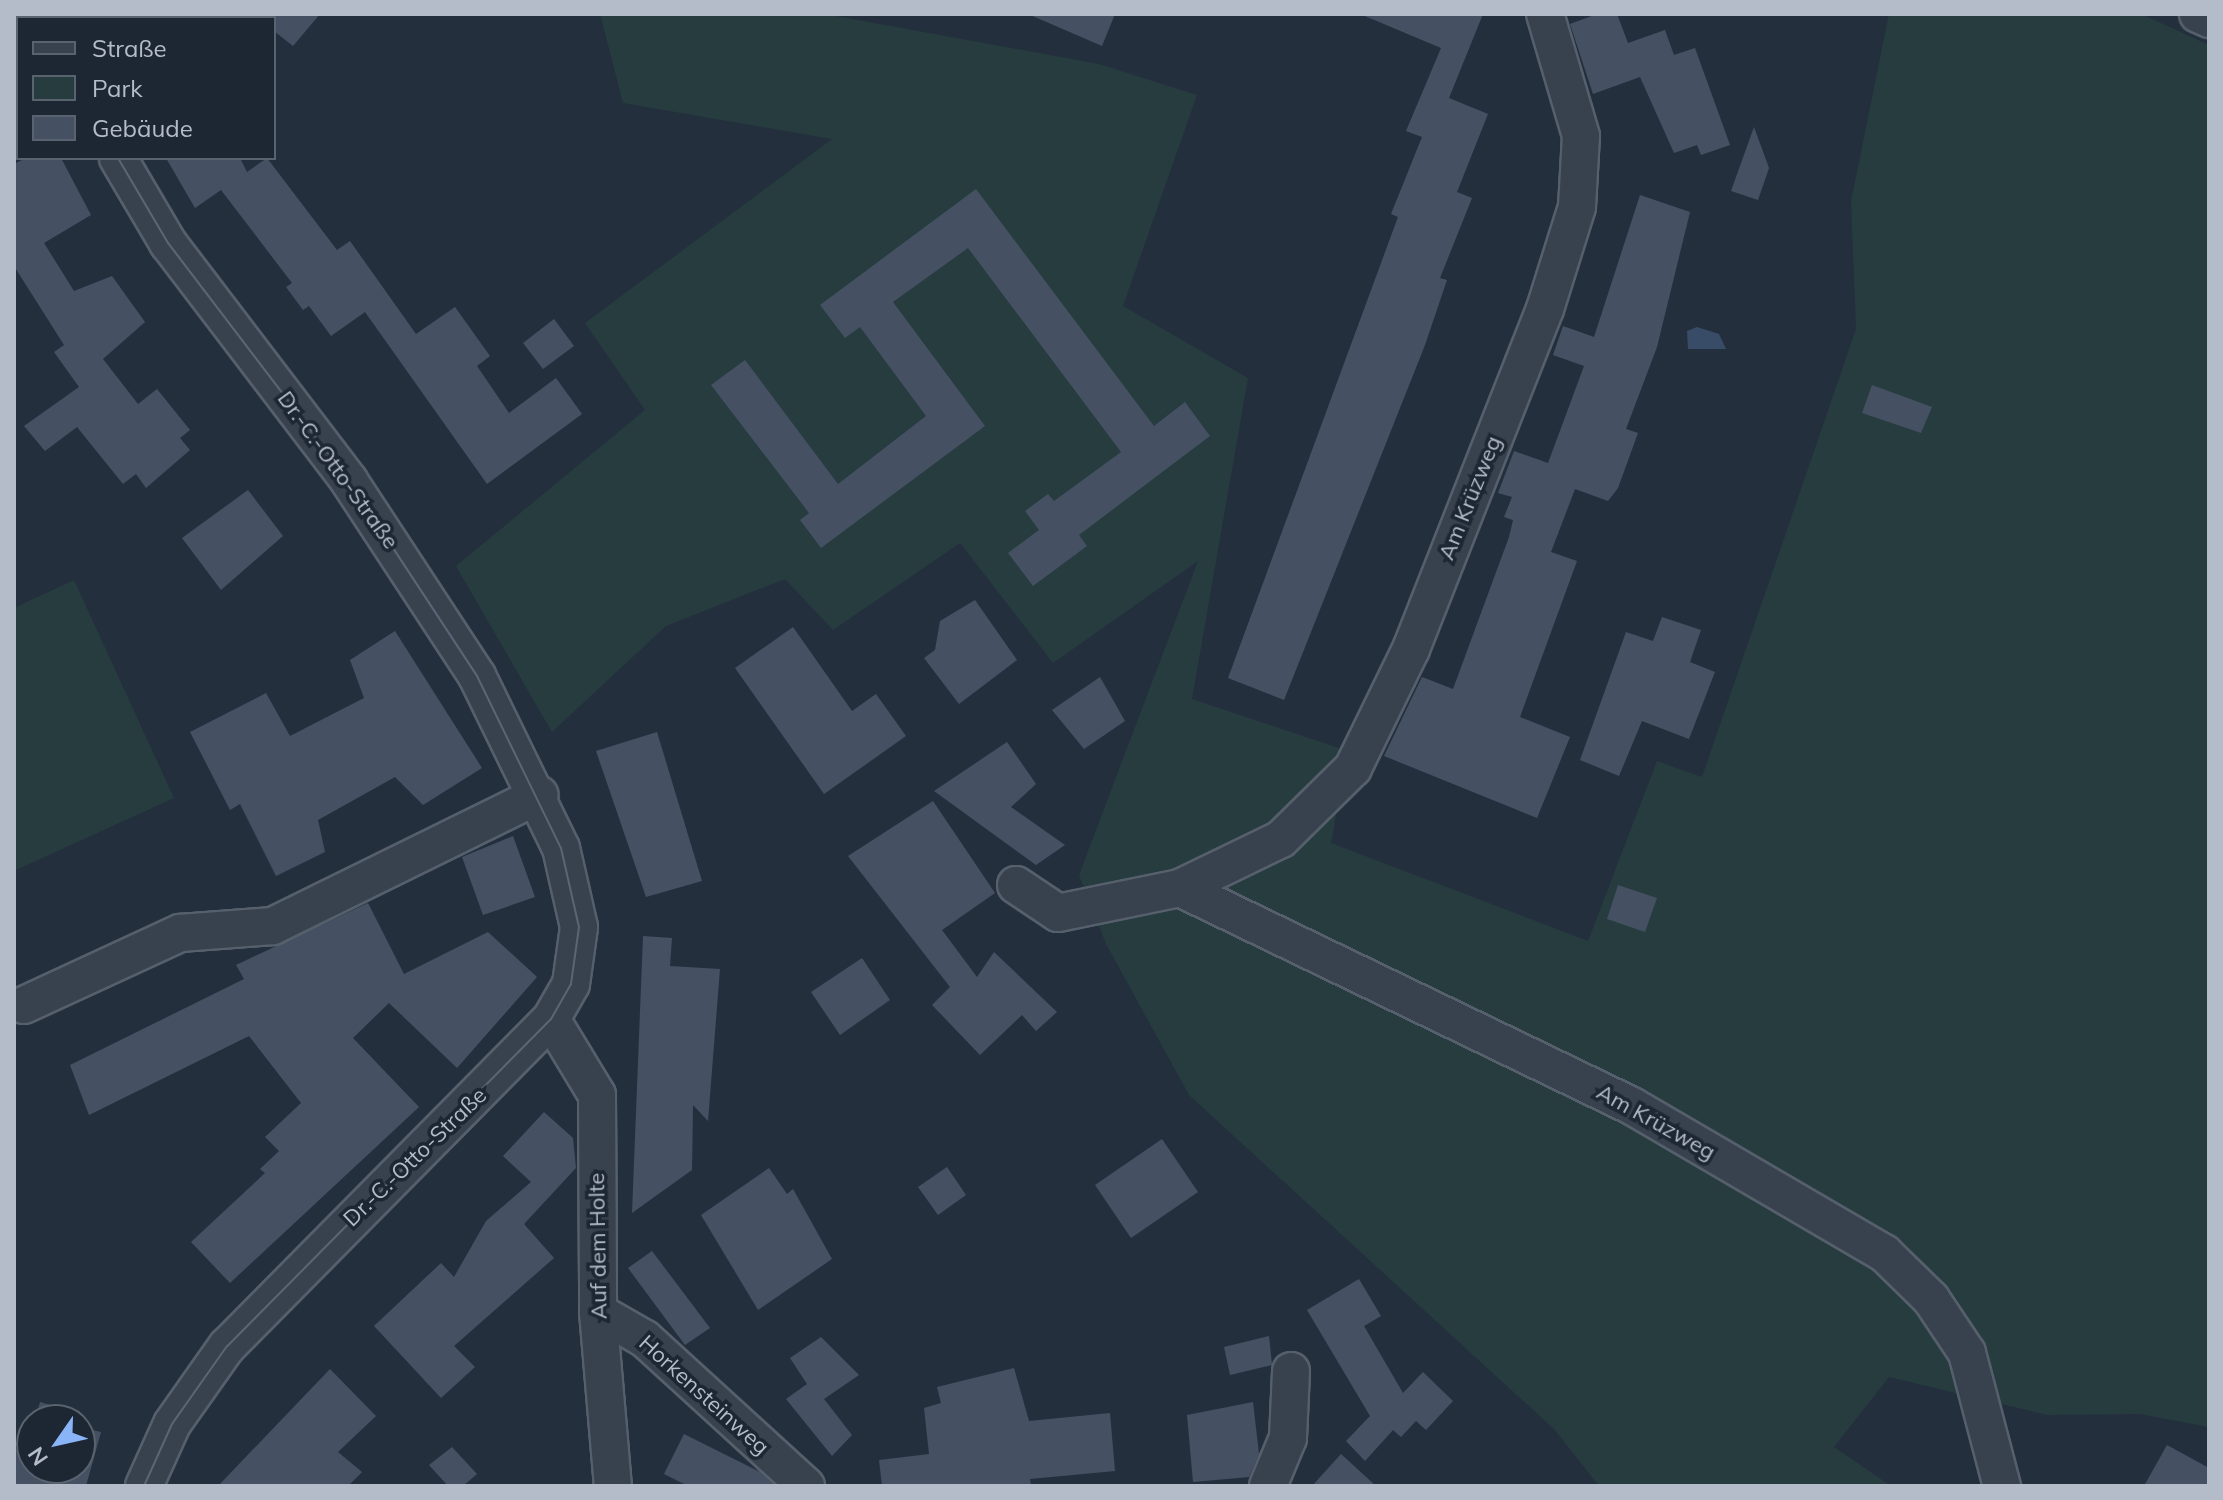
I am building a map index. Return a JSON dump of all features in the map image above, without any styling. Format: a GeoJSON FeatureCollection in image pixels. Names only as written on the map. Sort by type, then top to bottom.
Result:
{"type":"FeatureCollection","features":[{"type":"Feature","properties":{"kind":"street","name":"Am Krüzweg"},"geometry":{"type":"LineString","coordinates":[[1016,885],[1058,913],[1180,888],[1281,839],[1337,789],[1411,649],[1545,309],[1581,187],[1575,100],[1545,14]]}},
{"type":"Feature","properties":{"kind":"street"},"geometry":{"type":"LineString","coordinates":[[2198,14],[2209,19]]}},
{"type":"Feature","properties":{"kind":"street","name":"Dr.-C.-Otto-Straße"},"geometry":{"type":"LineString","coordinates":[[119,160],[168,243],[427,594],[539,795],[561,848],[579,927],[571,984],[551,1019],[227,1346],[172,1424],[144,1486]]}},
{"type":"Feature","properties":{"kind":"street"},"geometry":{"type":"LineString","coordinates":[[24,1005],[180,933],[273,926],[539,795]]}},
{"type":"Feature","properties":{"kind":"street","name":"Am Krüzweg"},"geometry":{"type":"LineString","coordinates":[[1180,888],[1632,1106],[1884,1253],[1931,1299],[1967,1353],[2002,1486]]}},
{"type":"Feature","properties":{"kind":"street","name":"Auf dem Holte"},"geometry":{"type":"LineString","coordinates":[[551,1019],[597,1095],[598,1312],[613,1486]]}},
{"type":"Feature","properties":{"kind":"street","name":"Horkensteinweg"},"geometry":{"type":"LineString","coordinates":[[598,1312],[645,1339],[806,1486]]}},
{"type":"Feature","properties":{"kind":"street"},"geometry":{"type":"LineString","coordinates":[[1268,1486],[1288,1438],[1291,1371]]}},
{"type":"Feature","properties":{"kind":"green space"},"geometry":{"type":"Polygon","coordinates":[[[600,14],[825,14],[1099,64],[1197,95],[1123,306],[1248,378],[1192,699],[1348,751],[1331,843],[1588,941],[1657,761],[1702,777],[1856,329],[1851,201],[1889,14],[2141,14],[2209,45],[2209,1427],[2140,1414],[2047,1415],[1889,1377],[1834,1447],[1891,1486],[1599,1486],[1554,1429],[1189,1095],[1106,944],[1079,875],[1198,561],[1053,663],[960,543],[833,630],[785,579],[666,626],[552,732],[456,566],[645,410],[585,323],[832,139],[623,103],[600,14]]]}},
{"type":"Feature","properties":{"kind":"green space"},"geometry":{"type":"Polygon","coordinates":[[[74,580],[174,798],[14,871],[14,608],[74,580]]]}},
{"type":"Feature","properties":{"kind":"water"},"geometry":{"type":"Polygon","coordinates":[[[1697,327],[1719,334],[1726,349],[1688,349],[1687,331],[1697,327]]]}},
{"type":"Feature","properties":{"kind":"building"},"geometry":{"type":"Polygon","coordinates":[[[254,14],[320,14],[293,46],[276,33],[276,16],[254,14]]]}},
{"type":"Feature","properties":{"kind":"building"},"geometry":{"type":"Polygon","coordinates":[[[1028,14],[1115,14],[1102,46],[1028,14]]]}},
{"type":"Feature","properties":{"kind":"building"},"geometry":{"type":"Polygon","coordinates":[[[1360,14],[1483,14],[1449,98],[1488,114],[1457,192],[1472,198],[1440,278],[1447,280],[1425,345],[1284,700],[1228,678],[1398,217],[1391,214],[1422,137],[1406,131],[1441,48],[1360,14]]]}},
{"type":"Feature","properties":{"kind":"building"},"geometry":{"type":"Polygon","coordinates":[[[1597,14],[1617,14],[1628,43],[1665,30],[1674,55],[1695,48],[1730,145],[1701,155],[1697,145],[1674,153],[1640,77],[1593,94],[1570,24],[1597,14]]]}},
{"type":"Feature","properties":{"kind":"building"},"geometry":{"type":"Polygon","coordinates":[[[1754,127],[1769,168],[1758,200],[1731,191],[1754,127]]]}},
{"type":"Feature","properties":{"kind":"building"},"geometry":{"type":"Polygon","coordinates":[[[22,160],[62,160],[91,215],[44,243],[74,291],[112,276],[145,322],[103,359],[138,404],[157,389],[190,430],[180,438],[190,450],[146,488],[136,474],[123,484],[77,427],[45,451],[24,426],[79,387],[54,352],[64,345],[14,266],[14,164],[22,160]]]}},
{"type":"Feature","properties":{"kind":"building"},"geometry":{"type":"Polygon","coordinates":[[[167,160],[241,160],[247,172],[269,160],[337,250],[350,241],[416,334],[455,307],[490,356],[477,366],[509,413],[556,378],[582,414],[487,484],[365,312],[331,336],[309,306],[303,310],[286,287],[292,283],[221,190],[195,208],[167,160]]]}},
{"type":"Feature","properties":{"kind":"building"},"geometry":{"type":"Polygon","coordinates":[[[976,189],[1154,426],[1185,402],[1210,436],[1079,535],[1087,546],[1033,586],[1008,553],[1039,530],[1025,511],[1048,494],[1054,501],[1121,452],[968,248],[893,302],[985,426],[821,548],[800,520],[809,513],[711,385],[745,360],[838,484],[926,416],[860,327],[845,338],[820,305],[976,189]]]}},
{"type":"Feature","properties":{"kind":"building"},"geometry":{"type":"Polygon","coordinates":[[[1640,195],[1690,212],[1657,347],[1626,429],[1638,433],[1618,488],[1608,501],[1575,489],[1551,552],[1577,561],[1520,717],[1570,737],[1537,818],[1384,756],[1422,677],[1453,689],[1513,520],[1504,517],[1512,497],[1498,493],[1514,451],[1548,463],[1584,366],[1553,355],[1563,326],[1594,337],[1640,195]]]}},
{"type":"Feature","properties":{"kind":"building"},"geometry":{"type":"Polygon","coordinates":[[[554,319],[574,346],[543,369],[523,343],[554,319]]]}},
{"type":"Feature","properties":{"kind":"building"},"geometry":{"type":"Polygon","coordinates":[[[1872,385],[1932,407],[1921,433],[1862,413],[1872,385]]]}},
{"type":"Feature","properties":{"kind":"building"},"geometry":{"type":"Polygon","coordinates":[[[248,490],[283,536],[221,590],[182,538],[248,490]]]}},
{"type":"Feature","properties":{"kind":"building"},"geometry":{"type":"Polygon","coordinates":[[[975,600],[1017,660],[959,704],[924,658],[935,650],[940,621],[975,600]]]}},
{"type":"Feature","properties":{"kind":"building"},"geometry":{"type":"Polygon","coordinates":[[[1662,617],[1701,630],[1690,662],[1715,672],[1689,739],[1642,721],[1619,776],[1580,760],[1626,632],[1653,641],[1662,617]]]}},
{"type":"Feature","properties":{"kind":"building"},"geometry":{"type":"Polygon","coordinates":[[[793,627],[852,711],[876,694],[906,736],[824,794],[735,668],[793,627]]]}},
{"type":"Feature","properties":{"kind":"building"},"geometry":{"type":"Polygon","coordinates":[[[395,631],[482,768],[423,805],[395,777],[318,820],[325,852],[276,876],[240,804],[230,810],[190,732],[266,693],[290,736],[364,698],[350,660],[395,631]]]}},
{"type":"Feature","properties":{"kind":"building"},"geometry":{"type":"Polygon","coordinates":[[[1100,677],[1125,721],[1084,749],[1052,710],[1100,677]]]}},
{"type":"Feature","properties":{"kind":"building"},"geometry":{"type":"Polygon","coordinates":[[[657,732],[702,881],[646,897],[596,751],[657,732]]]}},
{"type":"Feature","properties":{"kind":"building"},"geometry":{"type":"Polygon","coordinates":[[[1007,742],[1036,784],[1011,807],[1065,845],[1036,865],[934,791],[1007,742]]]}},
{"type":"Feature","properties":{"kind":"building"},"geometry":{"type":"Polygon","coordinates":[[[933,801],[995,893],[942,930],[977,977],[994,952],[1057,1012],[1036,1031],[1022,1015],[980,1055],[932,1005],[950,987],[848,856],[933,801]]]}},
{"type":"Feature","properties":{"kind":"building"},"geometry":{"type":"Polygon","coordinates":[[[513,836],[535,897],[483,915],[462,857],[513,836]]]}},
{"type":"Feature","properties":{"kind":"building"},"geometry":{"type":"Polygon","coordinates":[[[1618,885],[1657,898],[1645,932],[1607,919],[1618,885]]]}},
{"type":"Feature","properties":{"kind":"building"},"geometry":{"type":"Polygon","coordinates":[[[368,903],[404,974],[488,932],[537,977],[457,1068],[389,1003],[353,1038],[419,1107],[230,1283],[191,1242],[265,1173],[260,1169],[279,1151],[265,1137],[301,1103],[249,1036],[89,1115],[70,1065],[244,979],[236,965],[368,903]]]}},
{"type":"Feature","properties":{"kind":"building"},"geometry":{"type":"Polygon","coordinates":[[[643,936],[672,938],[670,966],[720,969],[708,1121],[693,1105],[692,1170],[632,1213],[643,936]]]}},
{"type":"Feature","properties":{"kind":"building"},"geometry":{"type":"Polygon","coordinates":[[[862,958],[890,1000],[840,1035],[811,992],[862,958]]]}},
{"type":"Feature","properties":{"kind":"building"},"geometry":{"type":"Polygon","coordinates":[[[544,1112],[573,1138],[576,1168],[524,1224],[554,1258],[454,1346],[475,1367],[441,1398],[374,1326],[441,1263],[454,1277],[486,1221],[531,1182],[503,1156],[544,1112]]]}},
{"type":"Feature","properties":{"kind":"building"},"geometry":{"type":"Polygon","coordinates":[[[1162,1139],[1198,1192],[1131,1238],[1095,1185],[1162,1139]]]}},
{"type":"Feature","properties":{"kind":"building"},"geometry":{"type":"Polygon","coordinates":[[[947,1167],[966,1195],[938,1215],[918,1187],[947,1167]]]}},
{"type":"Feature","properties":{"kind":"building"},"geometry":{"type":"Polygon","coordinates":[[[769,1168],[787,1194],[793,1189],[832,1259],[758,1310],[701,1215],[769,1168]]]}},
{"type":"Feature","properties":{"kind":"building"},"geometry":{"type":"Polygon","coordinates":[[[652,1251],[710,1328],[685,1345],[628,1268],[652,1251]]]}},
{"type":"Feature","properties":{"kind":"building"},"geometry":{"type":"Polygon","coordinates":[[[1359,1279],[1381,1316],[1364,1326],[1403,1393],[1423,1372],[1453,1401],[1426,1430],[1416,1421],[1401,1437],[1393,1430],[1365,1461],[1346,1441],[1370,1416],[1307,1310],[1359,1279]]]}},
{"type":"Feature","properties":{"kind":"building"},"geometry":{"type":"Polygon","coordinates":[[[1269,1336],[1272,1365],[1230,1375],[1224,1347],[1269,1336]]]}},
{"type":"Feature","properties":{"kind":"building"},"geometry":{"type":"Polygon","coordinates":[[[821,1337],[859,1375],[824,1399],[852,1435],[832,1456],[786,1399],[807,1384],[790,1358],[821,1337]]]}},
{"type":"Feature","properties":{"kind":"building"},"geometry":{"type":"Polygon","coordinates":[[[1014,1368],[1029,1421],[1110,1413],[1115,1471],[1030,1479],[1031,1486],[882,1486],[879,1460],[929,1454],[924,1408],[941,1403],[937,1387],[1014,1368]]]}},
{"type":"Feature","properties":{"kind":"building"},"geometry":{"type":"Polygon","coordinates":[[[330,1369],[376,1416],[338,1452],[362,1472],[348,1486],[218,1486],[330,1369]]]}},
{"type":"Feature","properties":{"kind":"building"},"geometry":{"type":"Polygon","coordinates":[[[1253,1402],[1259,1454],[1249,1477],[1193,1482],[1187,1415],[1253,1402]]]}},
{"type":"Feature","properties":{"kind":"building"},"geometry":{"type":"Polygon","coordinates":[[[96,1431],[101,1432],[96,1450],[96,1431]]]}},
{"type":"Feature","properties":{"kind":"building"},"geometry":{"type":"Polygon","coordinates":[[[684,1434],[760,1472],[775,1486],[688,1486],[664,1474],[684,1434]]]}},
{"type":"Feature","properties":{"kind":"building"},"geometry":{"type":"Polygon","coordinates":[[[2167,1445],[2209,1468],[2209,1486],[2144,1486],[2167,1445]]]}},
{"type":"Feature","properties":{"kind":"building"},"geometry":{"type":"Polygon","coordinates":[[[452,1447],[477,1474],[463,1486],[448,1486],[429,1465],[452,1447]]]}},
{"type":"Feature","properties":{"kind":"building"},"geometry":{"type":"Polygon","coordinates":[[[14,1448],[16,1484],[86,1486],[14,1486],[14,1448]]]}},
{"type":"Feature","properties":{"kind":"building"},"geometry":{"type":"Polygon","coordinates":[[[1341,1454],[1376,1486],[1312,1486],[1341,1454]]]}},
{"type":"Feature","properties":{"kind":"tram line"},"geometry":{"type":"LineString","coordinates":[[119,160],[168,243],[349,481],[477,676],[561,848],[579,927],[571,984],[551,1019],[227,1346],[172,1424],[144,1486]]}}]}
